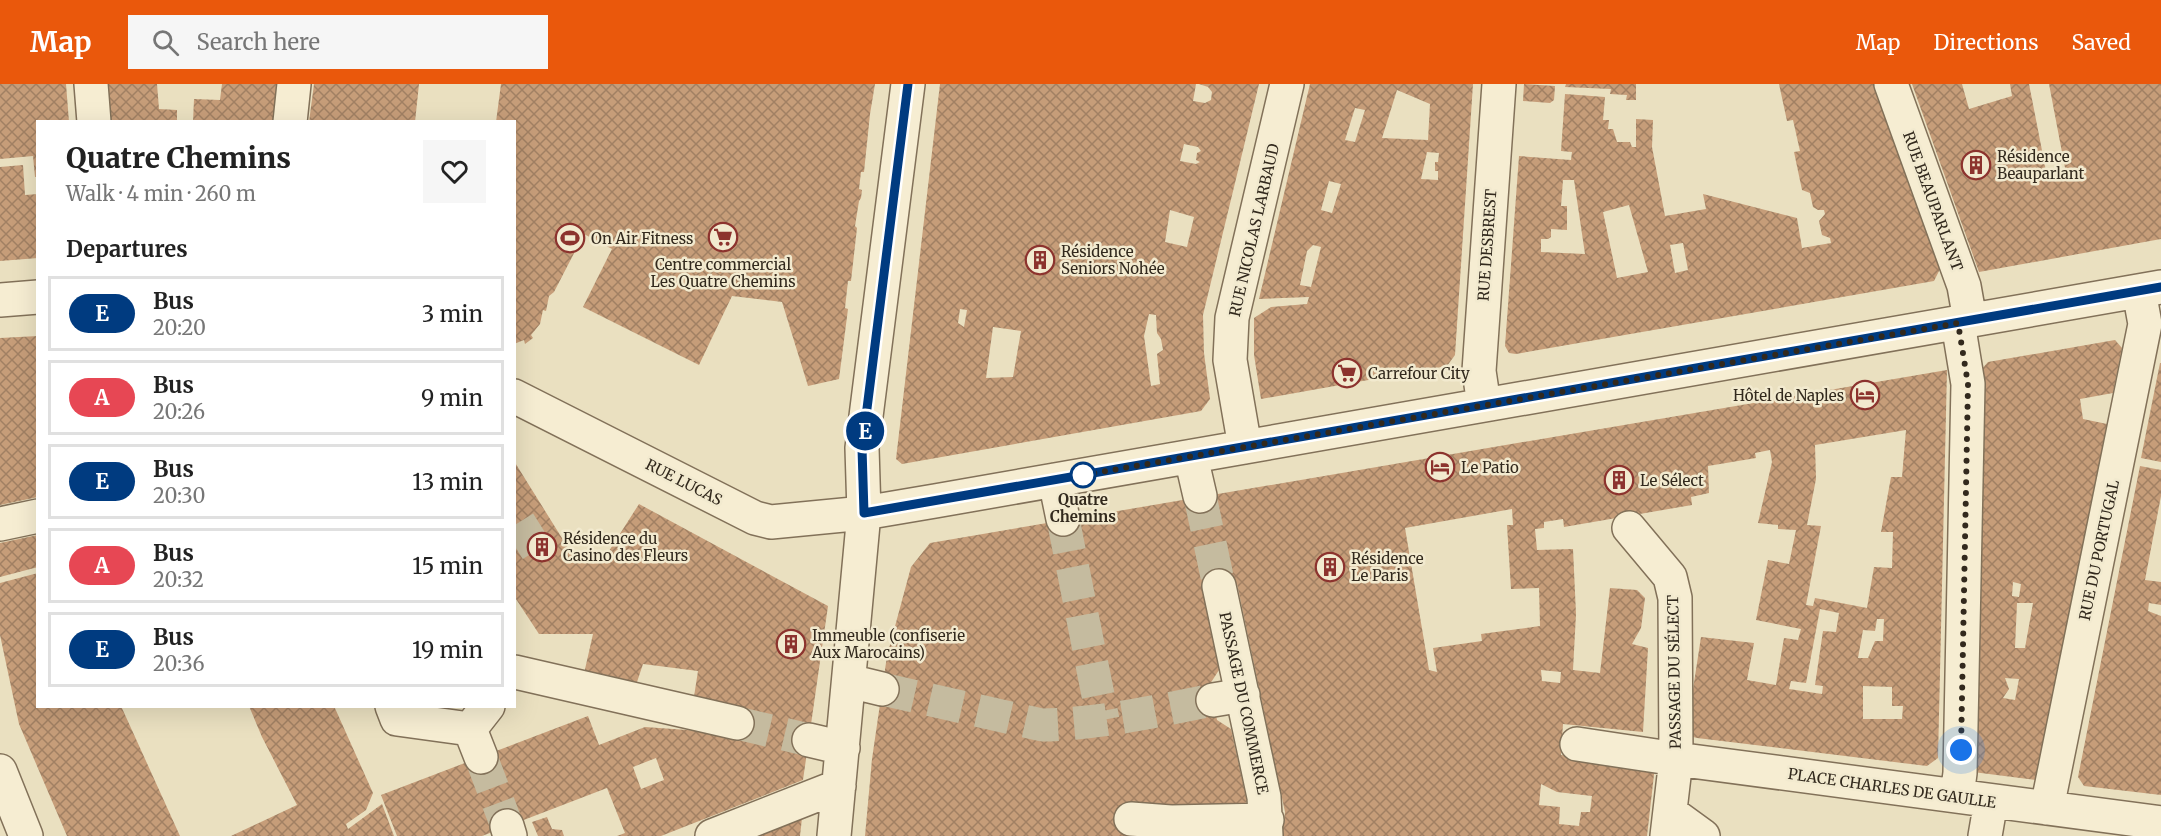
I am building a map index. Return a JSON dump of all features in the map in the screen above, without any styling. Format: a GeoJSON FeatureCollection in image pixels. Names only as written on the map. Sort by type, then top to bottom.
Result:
{"type":"FeatureCollection","features":[{"type":"Feature","properties":{"kind":"street"},"geometry":{"type":"LineString","coordinates":[[91,84],[94,120]]}},
{"type":"Feature","properties":{"kind":"street"},"geometry":{"type":"LineString","coordinates":[[290,120],[294,84]]}},
{"type":"Feature","properties":{"kind":"street"},"geometry":{"type":"LineString","coordinates":[[834,836],[864,513],[862,448],[908,84]]}},
{"type":"Feature","properties":{"kind":"street","name":"RUE NICOLAS LARBAUD"},"geometry":{"type":"LineString","coordinates":[[1245,447],[1230,360],[1232,318],[1287,84]]}},
{"type":"Feature","properties":{"kind":"street","name":"RUE DESBREST"},"geometry":{"type":"LineString","coordinates":[[1484,405],[1479,371],[1499,84]]}},
{"type":"Feature","properties":{"kind":"street","name":"RUE BEAUPARLANT"},"geometry":{"type":"LineString","coordinates":[[1890,84],[1964,286],[1968,384],[1960,773],[1957,796]]}},
{"type":"Feature","properties":{"kind":"street","name":"RUE LUCAS"},"geometry":{"type":"LineString","coordinates":[[516,397],[755,518],[771,522],[864,513],[2150,289]]}},
{"type":"Feature","properties":{"kind":"street","name":"RUE DU PORTUGAL"},"geometry":{"type":"LineString","coordinates":[[2047,808],[2145,324],[2150,289]]}},
{"type":"Feature","properties":{"kind":"street"},"geometry":{"type":"LineString","coordinates":[[0,300],[36,297]]}},
{"type":"Feature","properties":{"kind":"street"},"geometry":{"type":"LineString","coordinates":[[1191,456],[1200,496]]}},
{"type":"Feature","properties":{"kind":"street"},"geometry":{"type":"LineString","coordinates":[[1055,480],[1063,519]]}},
{"type":"Feature","properties":{"kind":"street"},"geometry":{"type":"LineString","coordinates":[[0,524],[36,516]]}},
{"type":"Feature","properties":{"kind":"street","name":"PASSAGE DU SÉLECT"},"geometry":{"type":"LineString","coordinates":[[1629,528],[1670,577],[1675,598],[1676,759]]}},
{"type":"Feature","properties":{"kind":"street","name":"PASSAGE DU COMMERCE"},"geometry":{"type":"LineString","coordinates":[[1131,819],[1267,828],[1264,797],[1228,698],[1220,586]]}},
{"type":"Feature","properties":{"kind":"street"},"geometry":{"type":"LineString","coordinates":[[516,672],[737,723]]}},
{"type":"Feature","properties":{"kind":"street"},"geometry":{"type":"LineString","coordinates":[[849,681],[882,688]]}},
{"type":"Feature","properties":{"kind":"street"},"geometry":{"type":"LineString","coordinates":[[393,708],[397,719],[479,731]]}},
{"type":"Feature","properties":{"kind":"street"},"geometry":{"type":"LineString","coordinates":[[809,740],[843,748]]}},
{"type":"Feature","properties":{"kind":"street","name":"PLACE CHARLES DE GAULLE"},"geometry":{"type":"LineString","coordinates":[[1577,744],[2161,823]]}},
{"type":"Feature","properties":{"kind":"street"},"geometry":{"type":"LineString","coordinates":[[1676,759],[1668,824],[1703,836]]}},
{"type":"Feature","properties":{"kind":"street"},"geometry":{"type":"LineString","coordinates":[[0,771],[26,836]]}},
{"type":"Feature","properties":{"kind":"street"},"geometry":{"type":"LineString","coordinates":[[712,836],[839,786]]}},
{"type":"Feature","properties":{"kind":"street"},"geometry":{"type":"LineString","coordinates":[[1985,836],[1991,801]]}},
{"type":"Feature","properties":{"kind":"building"},"geometry":{"type":"Polygon","coordinates":[[[0,84],[66,84],[69,120],[36,120],[36,177],[33,156],[0,159],[0,84]]]}},
{"type":"Feature","properties":{"kind":"building"},"geometry":{"type":"Polygon","coordinates":[[[105,84],[157,84],[159,109],[177,110],[177,120],[108,120],[105,84]]]}},
{"type":"Feature","properties":{"kind":"building"},"geometry":{"type":"Polygon","coordinates":[[[222,84],[280,84],[275,120],[193,120],[194,99],[220,100],[222,84]]]}},
{"type":"Feature","properties":{"kind":"building"},"geometry":{"type":"Polygon","coordinates":[[[314,84],[419,84],[415,120],[309,120],[314,84]]]}},
{"type":"Feature","properties":{"kind":"building","name":"Centre commercial Les Quatre Chemins"},"geometry":{"type":"Polygon","coordinates":[[[501,84],[875,84],[864,172],[861,172],[859,189],[862,190],[855,226],[857,228],[851,281],[848,281],[845,308],[848,309],[839,379],[808,386],[782,302],[732,296],[699,365],[583,307],[612,249],[584,234],[554,292],[549,296],[540,324],[531,335],[533,338],[525,344],[524,340],[516,343],[516,120],[496,120],[501,84]]]}},
{"type":"Feature","properties":{"kind":"building","name":"Résidence Seniors Nohée"},"geometry":{"type":"Polygon","coordinates":[[[940,84],[1196,84],[1193,101],[1205,103],[1211,100],[1212,92],[1208,87],[1199,84],[1259,84],[1203,315],[1204,353],[1210,399],[1201,411],[902,464],[896,459],[940,84]],[[1184,144],[1180,161],[1196,164],[1200,162],[1196,160],[1197,153],[1201,151],[1198,147],[1184,144]],[[1170,210],[1165,242],[1187,247],[1194,217],[1170,210]],[[960,309],[958,323],[964,327],[967,310],[960,309]],[[1149,314],[1144,336],[1151,386],[1160,384],[1157,354],[1163,350],[1157,333],[1156,315],[1149,314]],[[993,327],[986,378],[1013,377],[1021,331],[993,327]]]}},
{"type":"Feature","properties":{"kind":"building"},"geometry":{"type":"Polygon","coordinates":[[[1310,84],[1473,84],[1455,355],[1447,366],[1261,399],[1254,355],[1254,318],[1271,307],[1307,304],[1309,297],[1259,299],[1310,84]],[[1397,90],[1382,138],[1428,140],[1430,104],[1397,90]],[[1355,108],[1345,140],[1355,142],[1365,110],[1355,108]],[[1427,152],[1421,179],[1438,180],[1435,162],[1438,162],[1439,153],[1427,152]],[[1329,181],[1321,210],[1332,213],[1341,184],[1329,181]],[[1313,245],[1307,251],[1300,285],[1311,287],[1321,247],[1313,245]]]}},
{"type":"Feature","properties":{"kind":"building"},"geometry":{"type":"Polygon","coordinates":[[[1524,84],[1555,86],[1554,100],[1550,103],[1523,101],[1524,84]]]}},
{"type":"Feature","properties":{"kind":"building"},"geometry":{"type":"Polygon","coordinates":[[[1566,84],[1636,84],[1636,100],[1626,100],[1627,95],[1610,94],[1611,89],[1565,87],[1566,84]]]}},
{"type":"Feature","properties":{"kind":"building"},"geometry":{"type":"Polygon","coordinates":[[[1779,84],[1875,84],[1940,269],[1934,281],[1516,354],[1509,353],[1505,346],[1519,156],[1571,160],[1572,152],[1561,151],[1565,94],[1605,97],[1603,120],[1609,120],[1608,129],[1613,129],[1617,142],[1630,142],[1632,147],[1636,147],[1636,119],[1653,120],[1652,147],[1665,216],[1706,209],[1703,194],[1797,218],[1802,248],[1831,243],[1830,238],[1822,235],[1819,221],[1825,214],[1824,210],[1813,207],[1810,193],[1802,190],[1794,152],[1800,151],[1793,120],[1787,121],[1779,84]],[[1563,180],[1561,206],[1567,206],[1567,230],[1551,229],[1551,237],[1541,239],[1541,252],[1585,254],[1574,180],[1563,180]],[[1629,205],[1603,212],[1617,278],[1648,272],[1629,205]],[[1683,243],[1670,245],[1675,273],[1688,270],[1683,243]]]}},
{"type":"Feature","properties":{"kind":"building"},"geometry":{"type":"Polygon","coordinates":[[[1912,84],[1962,84],[1969,109],[2012,96],[2010,84],[2029,84],[2046,171],[2065,168],[2049,84],[2161,84],[2161,239],[1979,272],[1912,84]]]}},
{"type":"Feature","properties":{"kind":"building"},"geometry":{"type":"Polygon","coordinates":[[[23,165],[25,195],[36,194],[36,258],[0,261],[0,167],[23,165]]]}},
{"type":"Feature","properties":{"kind":"building"},"geometry":{"type":"Polygon","coordinates":[[[36,336],[36,497],[0,505],[0,338],[36,336]]]}},
{"type":"Feature","properties":{"kind":"building"},"geometry":{"type":"Polygon","coordinates":[[[2115,340],[2122,348],[2113,393],[2080,399],[2083,419],[2107,424],[2036,780],[1973,772],[1981,370],[1988,362],[2115,340]],[[2013,582],[2012,596],[2019,597],[2021,584],[2013,582]],[[2017,603],[2015,648],[2025,648],[2033,603],[2017,603]],[[2005,678],[2009,689],[2003,698],[2015,700],[2019,679],[2005,678]]]}},
{"type":"Feature","properties":{"kind":"building"},"geometry":{"type":"Polygon","coordinates":[[[2161,363],[2161,462],[2141,458],[2161,363]]]}},
{"type":"Feature","properties":{"kind":"building"},"geometry":{"type":"Polygon","coordinates":[[[1947,370],[1938,758],[1927,766],[1686,735],[1701,637],[1754,643],[1747,680],[1776,685],[1784,638],[1798,640],[1801,629],[1756,620],[1768,560],[1789,564],[1796,530],[1778,529],[1778,525],[1758,523],[1772,462],[1770,450],[1755,453],[1756,458],[1708,466],[1709,493],[1691,497],[1692,505],[1564,527],[1563,519],[1544,522],[1544,528],[1535,529],[1537,550],[1573,549],[1576,614],[1573,670],[1600,673],[1610,588],[1637,590],[1645,598],[1641,628],[1632,644],[1648,648],[1643,732],[1563,724],[1561,755],[1655,766],[1647,836],[1282,836],[1285,812],[1237,584],[1202,589],[1219,670],[1210,684],[1217,720],[1231,729],[1247,801],[1239,811],[1150,836],[865,836],[872,759],[887,656],[911,567],[930,543],[1947,370]],[[1906,430],[1815,445],[1816,479],[1807,525],[1821,526],[1806,605],[1813,606],[1815,598],[1867,608],[1874,567],[1892,568],[1893,532],[1881,532],[1891,477],[1902,477],[1906,430]],[[1512,509],[1405,528],[1429,670],[1437,672],[1433,648],[1482,641],[1481,634],[1540,626],[1539,588],[1511,589],[1507,525],[1513,525],[1512,509]],[[1820,609],[1806,683],[1791,681],[1789,689],[1822,694],[1823,686],[1815,685],[1823,631],[1836,632],[1839,613],[1820,609]],[[1877,619],[1875,631],[1863,630],[1858,658],[1868,658],[1875,641],[1883,641],[1884,619],[1877,619]],[[1541,670],[1542,681],[1560,683],[1561,672],[1541,670]],[[1863,686],[1863,719],[1902,719],[1903,706],[1892,706],[1892,687],[1863,686]],[[1541,784],[1539,805],[1560,807],[1559,824],[1579,826],[1581,812],[1590,812],[1592,796],[1557,792],[1541,784]]]}},
{"type":"Feature","properties":{"kind":"building"},"geometry":{"type":"Polygon","coordinates":[[[516,464],[575,559],[596,556],[609,551],[639,504],[828,606],[803,780],[661,836],[617,836],[625,833],[607,788],[482,836],[397,836],[381,795],[588,716],[599,745],[645,727],[701,731],[693,703],[698,671],[643,664],[636,685],[583,678],[593,634],[539,634],[516,599],[516,464]],[[656,758],[633,767],[641,789],[664,780],[656,758]]]}},
{"type":"Feature","properties":{"kind":"building"},"geometry":{"type":"Polygon","coordinates":[[[2140,466],[2161,470],[2161,496],[2145,580],[2161,582],[2161,605],[2149,603],[2148,611],[2161,616],[2161,795],[2084,786],[2078,777],[2140,466]]]}},
{"type":"Feature","properties":{"kind":"building"},"geometry":{"type":"Polygon","coordinates":[[[36,535],[36,568],[0,577],[0,543],[36,535]]]}},
{"type":"Feature","properties":{"kind":"building"},"geometry":{"type":"Polygon","coordinates":[[[36,574],[36,708],[122,708],[180,836],[67,836],[19,724],[0,635],[0,583],[36,574]]]}},
{"type":"Feature","properties":{"kind":"building"},"geometry":{"type":"Polygon","coordinates":[[[250,708],[335,708],[373,793],[366,810],[346,824],[348,829],[382,804],[394,836],[231,836],[297,805],[250,708]]]}},
{"type":"Feature","properties":{"kind":"building"},"geometry":{"type":"Polygon","coordinates":[[[547,817],[552,829],[562,830],[564,836],[538,836],[532,822],[547,817]]]}},
{"type":"Feature","properties":{"kind":"building"},"geometry":{"type":"Polygon","coordinates":[[[802,818],[800,836],[746,836],[802,818]]]}},
{"type":"Feature","properties":{"kind":"tunnel"},"geometry":{"type":"LineString","coordinates":[[1200,496],[1219,586]]}},
{"type":"Feature","properties":{"kind":"tunnel"},"geometry":{"type":"LineString","coordinates":[[1063,519],[1103,720]]}},
{"type":"Feature","properties":{"kind":"tunnel"},"geometry":{"type":"LineString","coordinates":[[516,544],[552,521]]}},
{"type":"Feature","properties":{"kind":"tunnel"},"geometry":{"type":"LineString","coordinates":[[882,689],[1042,725],[1107,720],[1213,700]]}},
{"type":"Feature","properties":{"kind":"tunnel"},"geometry":{"type":"LineString","coordinates":[[737,723],[809,740]]}},
{"type":"Feature","properties":{"kind":"tunnel"},"geometry":{"type":"LineString","coordinates":[[481,757],[507,826]]}},
{"type":"Feature","properties":{"kind":"bus line","name":"E"},"geometry":{"type":"LineString","coordinates":[[908,84],[862,448],[864,513],[2161,287]]}},
{"type":"Feature","properties":{"kind":"place","name":"Résidence Beauparlant"},"geometry":{"type":"Point","coordinates":[1976,165]}},
{"type":"Feature","properties":{"kind":"place","name":"Centre commercial Les Quatre Chemins"},"geometry":{"type":"Point","coordinates":[723,237]}},
{"type":"Feature","properties":{"kind":"place","name":"On Air Fitness"},"geometry":{"type":"Point","coordinates":[570,238]}},
{"type":"Feature","properties":{"kind":"place","name":"Résidence Seniors Nohée"},"geometry":{"type":"Point","coordinates":[1040,260]}},
{"type":"Feature","properties":{"kind":"place","name":"Carrefour City"},"geometry":{"type":"Point","coordinates":[1347,373]}},
{"type":"Feature","properties":{"kind":"place","name":"Hôtel de Naples"},"geometry":{"type":"Point","coordinates":[1865,395]}},
{"type":"Feature","properties":{"kind":"place","name":"Le Patio"},"geometry":{"type":"Point","coordinates":[1440,467]}},
{"type":"Feature","properties":{"kind":"place","name":"Quatre Chemins"},"geometry":{"type":"Point","coordinates":[1083,475]}},
{"type":"Feature","properties":{"kind":"place","name":"Le Sélect"},"geometry":{"type":"Point","coordinates":[1619,480]}},
{"type":"Feature","properties":{"kind":"place","name":"Résidence du Casino des Fleurs"},"geometry":{"type":"Point","coordinates":[542,547]}},
{"type":"Feature","properties":{"kind":"place","name":"Résidence Le Paris"},"geometry":{"type":"Point","coordinates":[1330,567]}},
{"type":"Feature","properties":{"kind":"place","name":"Immeuble (confiserie Aux Marocains)"},"geometry":{"type":"Point","coordinates":[791,644]}},
{"type":"Feature","properties":{"kind":"route"},"geometry":{"type":"LineString","coordinates":[[1083,475],[1078,476],[1958,323],[1968,384],[1961,750]]}}]}
